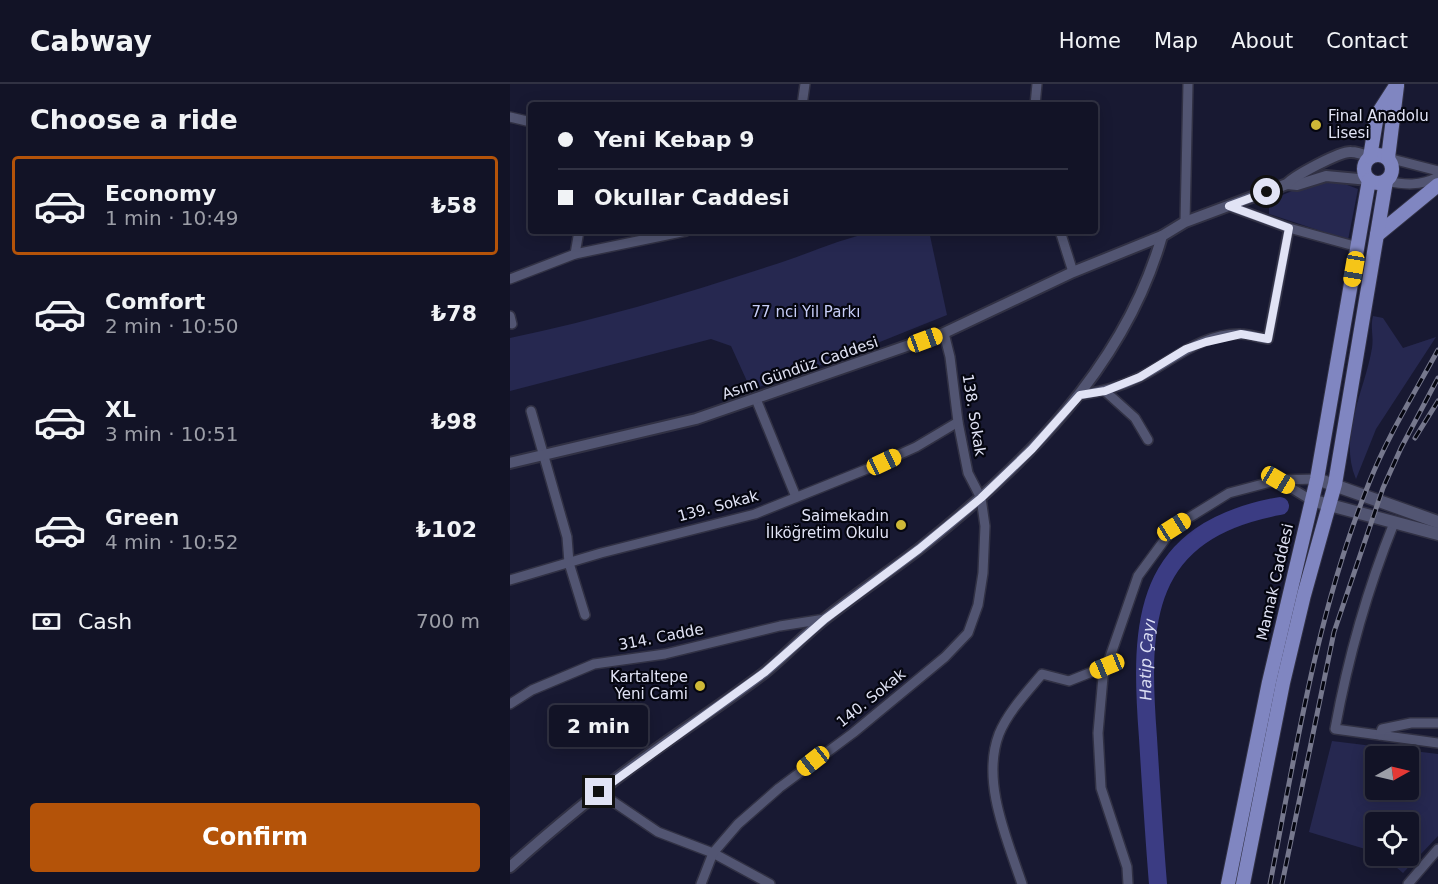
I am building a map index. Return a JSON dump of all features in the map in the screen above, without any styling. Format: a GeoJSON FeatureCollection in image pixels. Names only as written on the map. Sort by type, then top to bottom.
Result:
{"type":"FeatureCollection","features":[{"type":"Feature","properties":{"kind":"main road"},"geometry":{"type":"LineString","coordinates":[[1397,84],[1388,158],[1392,171],[1386,181],[1378,183],[1369,180],[1364,168],[1370,157],[1377,115],[1397,84]]}},
{"type":"Feature","properties":{"kind":"main road"},"geometry":{"type":"LineString","coordinates":[[1370,157],[1378,154],[1388,158]]}},
{"type":"Feature","properties":{"kind":"main road","name":"Mamak Caddesi"},"geometry":{"type":"LineString","coordinates":[[1228,884],[1269,682],[1317,479],[1369,180]]}},
{"type":"Feature","properties":{"kind":"main road","name":"Mamak Caddesi"},"geometry":{"type":"LineString","coordinates":[[1243,884],[1286,672],[1304,595],[1335,484],[1386,181]]}},
{"type":"Feature","properties":{"kind":"main road"},"geometry":{"type":"LineString","coordinates":[[1377,235],[1438,185]]}},
{"type":"Feature","properties":{"kind":"main road"},"geometry":{"type":"LineString","coordinates":[[1317,479],[1335,484],[1353,494],[1437,518]]}},
{"type":"Feature","properties":{"kind":"main road"},"geometry":{"type":"LineString","coordinates":[[1311,500],[1438,534]]}},
{"type":"Feature","properties":{"kind":"street"},"geometry":{"type":"LineString","coordinates":[[802,102],[805,84]]}},
{"type":"Feature","properties":{"kind":"street"},"geometry":{"type":"LineString","coordinates":[[1035,102],[1037,84]]}},
{"type":"Feature","properties":{"kind":"street"},"geometry":{"type":"LineString","coordinates":[[1185,222],[1188,84]]}},
{"type":"Feature","properties":{"kind":"street"},"geometry":{"type":"LineString","coordinates":[[510,117],[528,121]]}},
{"type":"Feature","properties":{"kind":"street","name":"Asım Gündüz Caddesi"},"geometry":{"type":"LineString","coordinates":[[1287,184],[1293,177],[1336,156],[1351,152],[1370,157]]}},
{"type":"Feature","properties":{"kind":"street"},"geometry":{"type":"LineString","coordinates":[[1388,158],[1438,171]]}},
{"type":"Feature","properties":{"kind":"street","name":"Asım Gündüz Caddesi"},"geometry":{"type":"LineString","coordinates":[[510,463],[696,419],[944,333],[1073,272],[1162,236],[1185,222],[1287,184],[1297,185],[1326,176],[1369,180]]}},
{"type":"Feature","properties":{"kind":"street"},"geometry":{"type":"LineString","coordinates":[[1386,181],[1403,185],[1419,184],[1438,177]]}},
{"type":"Feature","properties":{"kind":"street"},"geometry":{"type":"LineString","coordinates":[[1229,206],[1289,228],[1358,247]]}},
{"type":"Feature","properties":{"kind":"street"},"geometry":{"type":"LineString","coordinates":[[1080,395],[1105,391],[1140,377],[1186,349],[1206,342],[1241,334],[1268,339],[1289,228]]}},
{"type":"Feature","properties":{"kind":"street"},"geometry":{"type":"LineString","coordinates":[[575,254],[578,234]]}},
{"type":"Feature","properties":{"kind":"street"},"geometry":{"type":"LineString","coordinates":[[510,279],[575,254],[672,234]]}},
{"type":"Feature","properties":{"kind":"street"},"geometry":{"type":"LineString","coordinates":[[1061,234],[1073,272]]}},
{"type":"Feature","properties":{"kind":"street"},"geometry":{"type":"LineString","coordinates":[[510,867],[599,792],[765,672],[825,619],[919,549],[981,498],[1032,449],[1080,395],[1137,302],[1153,267],[1162,236]]}},
{"type":"Feature","properties":{"kind":"street","name":"138. Sokak"},"geometry":{"type":"LineString","coordinates":[[944,333],[951,357],[958,422],[968,473],[981,498]]}},
{"type":"Feature","properties":{"kind":"street"},"geometry":{"type":"LineString","coordinates":[[1105,391],[1135,418],[1148,440]]}},
{"type":"Feature","properties":{"kind":"street"},"geometry":{"type":"LineString","coordinates":[[756,399],[796,496]]}},
{"type":"Feature","properties":{"kind":"street"},"geometry":{"type":"LineString","coordinates":[[531,411],[567,537],[569,563],[585,615]]}},
{"type":"Feature","properties":{"kind":"street","name":"139. Sokak"},"geometry":{"type":"LineString","coordinates":[[510,580],[754,514],[916,447],[958,422]]}},
{"type":"Feature","properties":{"kind":"street"},"geometry":{"type":"LineString","coordinates":[[1128,884],[1127,867],[1101,788],[1098,733],[1103,677],[1138,576],[1174,527],[1228,493],[1278,480],[1317,479]]}},
{"type":"Feature","properties":{"kind":"street"},"geometry":{"type":"LineString","coordinates":[[1278,480],[1311,500]]}},
{"type":"Feature","properties":{"kind":"street","name":"140. Sokak"},"geometry":{"type":"LineString","coordinates":[[701,884],[713,853],[738,824],[778,788],[853,733],[945,657],[968,633],[978,606],[983,573],[985,526],[981,498]]}},
{"type":"Feature","properties":{"kind":"street"},"geometry":{"type":"LineString","coordinates":[[1394,523],[1375,569],[1347,665],[1335,729],[1438,743]]}},
{"type":"Feature","properties":{"kind":"street","name":"314. Cadde"},"geometry":{"type":"LineString","coordinates":[[510,704],[532,690],[594,664],[664,654],[780,626],[825,619]]}},
{"type":"Feature","properties":{"kind":"street"},"geometry":{"type":"LineString","coordinates":[[1022,884],[1004,828],[994,784],[999,734],[1019,702],[1042,674],[1069,681],[1107,666]]}},
{"type":"Feature","properties":{"kind":"street"},"geometry":{"type":"LineString","coordinates":[[1380,735],[1383,729],[1411,723],[1438,723]]}},
{"type":"Feature","properties":{"kind":"street"},"geometry":{"type":"LineString","coordinates":[[599,792],[658,832],[713,853],[770,884]]}},
{"type":"Feature","properties":{"kind":"street"},"geometry":{"type":"LineString","coordinates":[[1408,884],[1438,849]]}},
{"type":"Feature","properties":{"kind":"green space"},"geometry":{"type":"Polygon","coordinates":[[[1334,180],[1358,189],[1348,240],[1269,214],[1269,204],[1273,199],[1313,182],[1334,180]]]}},
{"type":"Feature","properties":{"kind":"green space","name":"77 nci Yil Parkı"},"geometry":{"type":"Polygon","coordinates":[[[866,234],[930,234],[947,315],[835,360],[751,390],[731,346],[711,339],[510,391],[510,338],[608,315],[673,296],[866,234]]]}},
{"type":"Feature","properties":{"kind":"green space"},"geometry":{"type":"Polygon","coordinates":[[[1373,316],[1383,318],[1403,348],[1436,337],[1376,429],[1356,479],[1351,463],[1351,430],[1369,364],[1373,340],[1373,316]]]}},
{"type":"Feature","properties":{"kind":"green space"},"geometry":{"type":"Polygon","coordinates":[[[1332,741],[1373,746],[1365,746],[1365,800],[1419,800],[1419,752],[1438,754],[1438,836],[1419,856],[1419,812],[1365,812],[1365,849],[1309,832],[1332,741]]]}},
{"type":"Feature","properties":{"kind":"green space"},"geometry":{"type":"Polygon","coordinates":[[[1395,866],[1410,866],[1403,873],[1395,866]]]}},
{"type":"Feature","properties":{"kind":"waterway","name":"Hatip Çayı"},"geometry":{"type":"LineString","coordinates":[[1158,884],[1145,695],[1145,656],[1149,620],[1159,588],[1175,560],[1200,536],[1234,518],[1280,506]]}},
{"type":"Feature","properties":{"kind":"railway"},"geometry":{"type":"LineString","coordinates":[[1270,884],[1299,732],[1335,581],[1376,466],[1438,350]]}},
{"type":"Feature","properties":{"kind":"railway"},"geometry":{"type":"LineString","coordinates":[[1282,884],[1334,632],[1383,488],[1438,378]]}},
{"type":"Feature","properties":{"kind":"railway"},"geometry":{"type":"LineString","coordinates":[[1415,438],[1438,401]]}},
{"type":"Feature","properties":{"kind":"place","name":"Final Anadolu Lisesi"},"geometry":{"type":"Point","coordinates":[1316,125]}},
{"type":"Feature","properties":{"kind":"place","name":"Saimekadın İlköğretim Okulu"},"geometry":{"type":"Point","coordinates":[901,525]}},
{"type":"Feature","properties":{"kind":"place","name":"Kartaltepe Yeni Cami"},"geometry":{"type":"Point","coordinates":[700,686]}},
{"type":"Feature","properties":{"kind":"route"},"geometry":{"type":"LineString","coordinates":[[599,792],[765,672],[825,619],[919,549],[981,498],[1032,449],[1080,395],[1105,391],[1140,377],[1186,349],[1206,342],[1241,334],[1268,339],[1289,228],[1229,206],[1267,192]]}}]}
